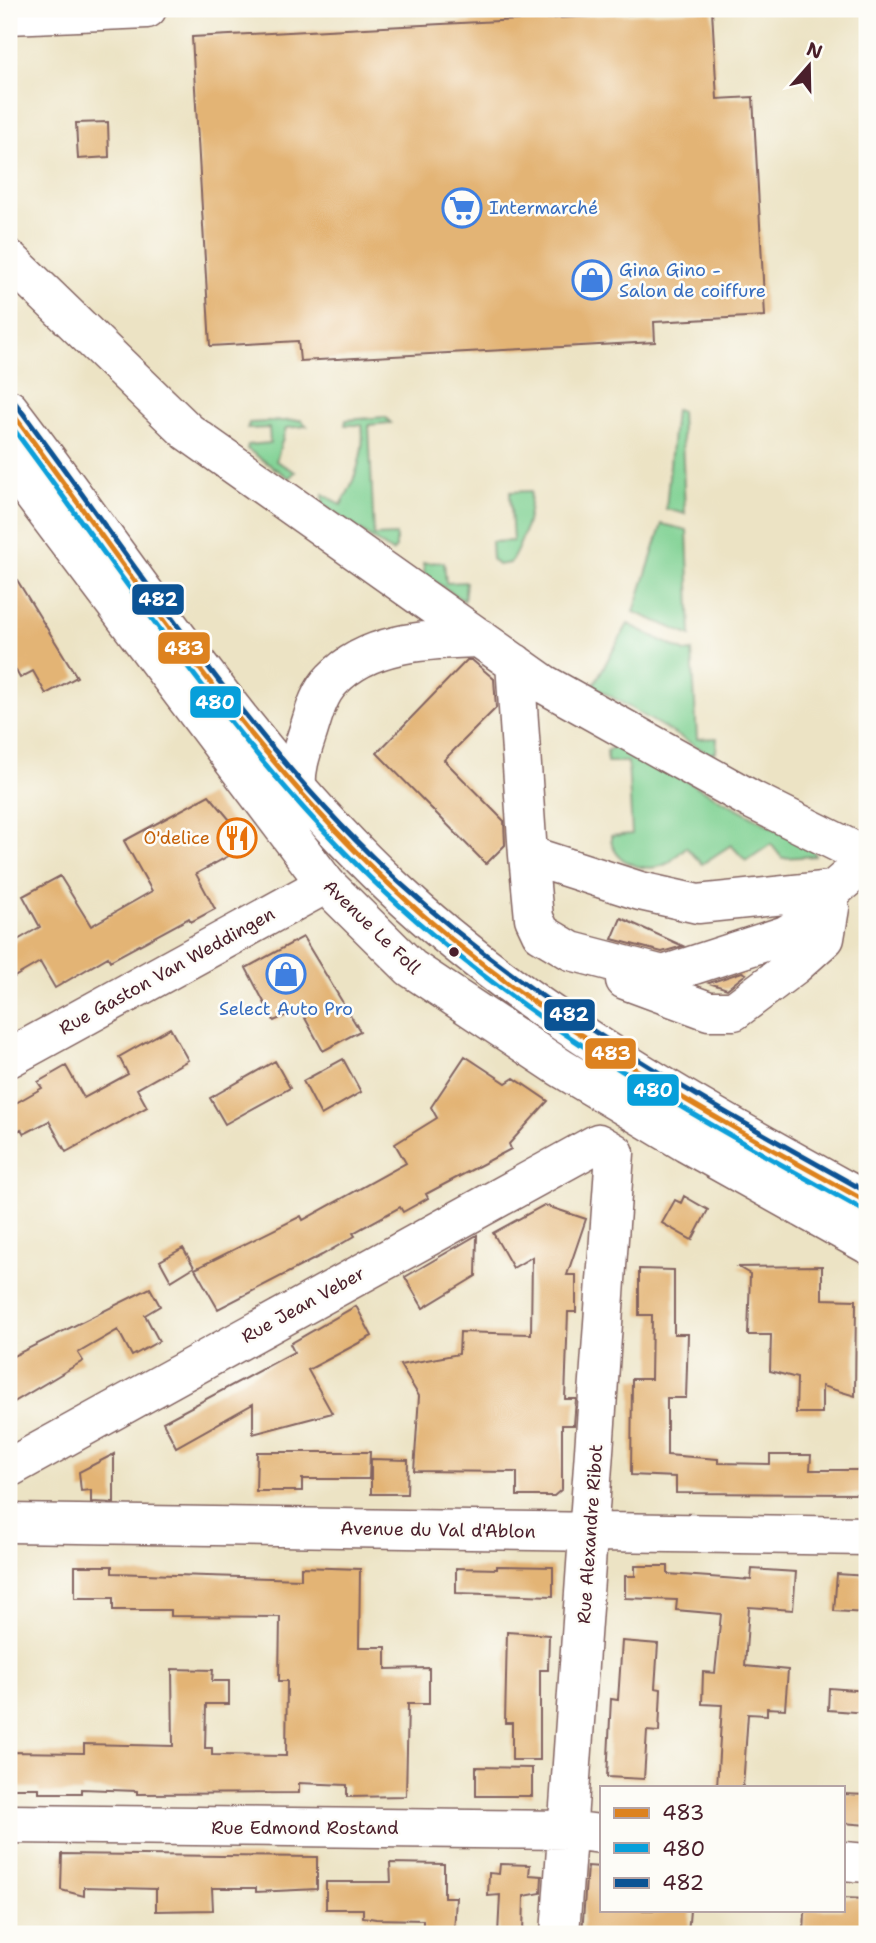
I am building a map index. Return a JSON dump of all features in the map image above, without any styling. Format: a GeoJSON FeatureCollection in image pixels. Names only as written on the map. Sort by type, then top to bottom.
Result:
{"type":"FeatureCollection","features":[{"type":"Feature","properties":{"kind":"street"},"geometry":{"type":"LineString","coordinates":[[9,15],[146,9]]}},
{"type":"Feature","properties":{"kind":"street"},"geometry":{"type":"LineString","coordinates":[[9,259],[188,432],[544,684],[735,791],[867,859],[833,890],[812,919],[786,935],[663,975],[571,951]]}},
{"type":"Feature","properties":{"kind":"street"},"geometry":{"type":"LineString","coordinates":[[9,409],[134,580],[297,788],[391,886],[464,950],[625,1062],[867,1202]]}},
{"type":"Feature","properties":{"kind":"street","name":"Avenue Le Foll"},"geometry":{"type":"LineString","coordinates":[[9,448],[32,463],[198,688],[310,830],[398,918],[492,993],[578,1052],[867,1224]]}},
{"type":"Feature","properties":{"kind":"street","name":"Avenue Le Foll"},"geometry":{"type":"LineString","coordinates":[[9,463],[326,884],[411,968],[456,1001],[686,1143],[867,1244]]}},
{"type":"Feature","properties":{"kind":"street"},"geometry":{"type":"LineString","coordinates":[[297,788],[297,773],[310,725],[321,696],[332,679],[365,658],[419,640],[480,638]]}},
{"type":"Feature","properties":{"kind":"street"},"geometry":{"type":"LineString","coordinates":[[515,663],[534,918],[541,933],[603,970],[654,992],[709,1012],[734,1011],[795,965],[825,938],[833,890]]}},
{"type":"Feature","properties":{"kind":"street"},"geometry":{"type":"LineString","coordinates":[[528,855],[640,891],[698,904],[833,890]]}},
{"type":"Feature","properties":{"kind":"street","name":"Rue Gaston Van Weddingen"},"geometry":{"type":"LineString","coordinates":[[9,1058],[326,884]]}},
{"type":"Feature","properties":{"kind":"street","name":"Rue Jean Veber"},"geometry":{"type":"LineString","coordinates":[[9,1468],[598,1143]]}},
{"type":"Feature","properties":{"kind":"street","name":"Rue Alexandre Ribot"},"geometry":{"type":"LineString","coordinates":[[560,1934],[584,1832],[590,1533],[615,1153],[598,1143]]}},
{"type":"Feature","properties":{"kind":"street","name":"Avenue du Val d'Ablon"},"geometry":{"type":"LineString","coordinates":[[9,1523],[867,1536]]}},
{"type":"Feature","properties":{"kind":"street","name":"Rue Edmond Rostand"},"geometry":{"type":"LineString","coordinates":[[9,1824],[584,1832]]}},
{"type":"Feature","properties":{"kind":"street"},"geometry":{"type":"LineString","coordinates":[[844,1861],[867,1863]]}},
{"type":"Feature","properties":{"kind":"green space"},"geometry":{"type":"Polygon","coordinates":[[[675,410],[681,411],[685,514],[666,509],[675,410]]]}},
{"type":"Feature","properties":{"kind":"green space"},"geometry":{"type":"Polygon","coordinates":[[[385,417],[391,423],[369,425],[374,536],[396,535],[396,548],[392,552],[323,505],[323,494],[341,505],[358,466],[362,425],[345,425],[346,420],[385,417]]]}},
{"type":"Feature","properties":{"kind":"green space"},"geometry":{"type":"Polygon","coordinates":[[[301,420],[307,426],[286,428],[276,461],[295,472],[289,478],[247,449],[248,445],[270,443],[269,428],[247,429],[249,423],[301,420]]]}},
{"type":"Feature","properties":{"kind":"green space"},"geometry":{"type":"Polygon","coordinates":[[[531,491],[528,519],[519,546],[510,563],[498,565],[492,559],[491,542],[513,541],[510,492],[531,491]]]}},
{"type":"Feature","properties":{"kind":"green space"},"geometry":{"type":"Polygon","coordinates":[[[662,524],[687,530],[691,636],[634,612],[662,524]]]}},
{"type":"Feature","properties":{"kind":"green space"},"geometry":{"type":"Polygon","coordinates":[[[444,562],[446,583],[466,582],[464,601],[425,575],[423,563],[444,562]]]}},
{"type":"Feature","properties":{"kind":"green space"},"geometry":{"type":"Polygon","coordinates":[[[628,624],[685,652],[692,651],[697,739],[717,738],[716,752],[709,754],[593,686],[628,624]]]}},
{"type":"Feature","properties":{"kind":"green space"},"geometry":{"type":"Polygon","coordinates":[[[618,744],[813,849],[815,856],[782,858],[771,844],[746,861],[731,845],[702,864],[686,847],[668,863],[650,868],[623,860],[613,845],[611,836],[632,834],[628,762],[607,762],[607,751],[618,744]]]}},
{"type":"Feature","properties":{"kind":"building","name":"Intermarché"},"geometry":{"type":"Polygon","coordinates":[[[712,10],[717,99],[753,97],[765,316],[654,322],[655,342],[300,361],[298,341],[210,346],[192,37],[712,10]]]}},
{"type":"Feature","properties":{"kind":"building"},"geometry":{"type":"Polygon","coordinates":[[[108,122],[109,157],[78,159],[76,123],[108,122]]]}},
{"type":"Feature","properties":{"kind":"building"},"geometry":{"type":"Polygon","coordinates":[[[9,567],[77,677],[46,694],[33,671],[20,678],[9,658],[9,567]]]}},
{"type":"Feature","properties":{"kind":"building"},"geometry":{"type":"Polygon","coordinates":[[[467,660],[472,660],[494,679],[496,708],[444,760],[504,821],[505,845],[486,864],[377,753],[467,660]]]}},
{"type":"Feature","properties":{"kind":"building"},"geometry":{"type":"Polygon","coordinates":[[[209,795],[250,844],[196,874],[215,909],[191,922],[189,918],[110,961],[108,957],[55,988],[40,962],[9,980],[9,945],[40,927],[23,896],[60,876],[91,926],[152,891],[124,841],[209,795]]]}},
{"type":"Feature","properties":{"kind":"building"},"geometry":{"type":"Polygon","coordinates":[[[621,918],[683,946],[662,952],[612,939],[621,918]]]}},
{"type":"Feature","properties":{"kind":"building"},"geometry":{"type":"Polygon","coordinates":[[[303,937],[360,1031],[323,1051],[300,1009],[274,1021],[246,968],[303,937]]]}},
{"type":"Feature","properties":{"kind":"building"},"geometry":{"type":"Polygon","coordinates":[[[742,972],[746,974],[727,989],[709,983],[742,972]]]}},
{"type":"Feature","properties":{"kind":"building"},"geometry":{"type":"Polygon","coordinates":[[[170,1028],[188,1060],[137,1089],[147,1107],[66,1152],[49,1121],[24,1134],[21,1129],[9,1137],[9,1107],[42,1088],[38,1082],[66,1066],[84,1098],[128,1074],[119,1057],[170,1028]]]}},
{"type":"Feature","properties":{"kind":"building"},"geometry":{"type":"Polygon","coordinates":[[[465,1056],[506,1083],[514,1078],[548,1101],[509,1144],[511,1149],[426,1194],[428,1198],[403,1212],[400,1207],[353,1233],[355,1236],[322,1255],[218,1309],[195,1269],[301,1216],[303,1220],[406,1163],[395,1144],[437,1118],[431,1107],[465,1056]]]}},
{"type":"Feature","properties":{"kind":"building"},"geometry":{"type":"Polygon","coordinates":[[[343,1059],[361,1092],[321,1115],[303,1081],[343,1059]]]}},
{"type":"Feature","properties":{"kind":"building"},"geometry":{"type":"Polygon","coordinates":[[[275,1061],[290,1088],[225,1124],[210,1098],[275,1061]]]}},
{"type":"Feature","properties":{"kind":"building"},"geometry":{"type":"Polygon","coordinates":[[[684,1196],[708,1210],[692,1240],[662,1223],[675,1200],[681,1203],[684,1196]]]}},
{"type":"Feature","properties":{"kind":"building"},"geometry":{"type":"Polygon","coordinates":[[[544,1205],[586,1219],[567,1275],[576,1275],[576,1312],[568,1312],[565,1399],[576,1399],[574,1425],[562,1425],[562,1489],[554,1496],[517,1496],[517,1472],[414,1471],[419,1396],[400,1365],[459,1354],[460,1332],[531,1334],[532,1257],[513,1268],[493,1233],[544,1205]]]}},
{"type":"Feature","properties":{"kind":"building"},"geometry":{"type":"Polygon","coordinates":[[[477,1235],[476,1276],[423,1308],[405,1277],[477,1235]]]}},
{"type":"Feature","properties":{"kind":"building"},"geometry":{"type":"Polygon","coordinates":[[[183,1248],[194,1267],[171,1281],[160,1261],[183,1248]]]}},
{"type":"Feature","properties":{"kind":"building"},"geometry":{"type":"Polygon","coordinates":[[[822,1266],[822,1299],[856,1300],[855,1396],[822,1386],[822,1413],[796,1413],[797,1378],[770,1371],[771,1335],[748,1335],[750,1274],[738,1267],[822,1266]]]}},
{"type":"Feature","properties":{"kind":"building"},"geometry":{"type":"Polygon","coordinates":[[[639,1269],[674,1270],[674,1334],[688,1334],[686,1398],[667,1398],[667,1455],[718,1459],[718,1463],[770,1464],[770,1455],[811,1455],[810,1470],[865,1470],[865,1494],[676,1493],[676,1477],[631,1475],[632,1379],[651,1379],[652,1315],[639,1315],[639,1269]]]}},
{"type":"Feature","properties":{"kind":"building"},"geometry":{"type":"Polygon","coordinates":[[[150,1288],[160,1306],[145,1315],[159,1341],[132,1356],[118,1330],[78,1353],[83,1361],[9,1405],[9,1358],[150,1288]]]}},
{"type":"Feature","properties":{"kind":"building"},"geometry":{"type":"Polygon","coordinates":[[[356,1306],[372,1336],[308,1370],[332,1413],[253,1434],[253,1404],[176,1447],[163,1422],[294,1352],[290,1344],[356,1306]]]}},
{"type":"Feature","properties":{"kind":"building"},"geometry":{"type":"Polygon","coordinates":[[[257,1452],[370,1452],[369,1479],[302,1479],[302,1491],[256,1491],[257,1452]]]}},
{"type":"Feature","properties":{"kind":"building"},"geometry":{"type":"Polygon","coordinates":[[[114,1454],[114,1503],[91,1502],[91,1490],[81,1491],[79,1472],[114,1454]]]}},
{"type":"Feature","properties":{"kind":"building"},"geometry":{"type":"Polygon","coordinates":[[[371,1459],[408,1460],[407,1494],[371,1494],[371,1459]]]}},
{"type":"Feature","properties":{"kind":"building"},"geometry":{"type":"Polygon","coordinates":[[[75,1566],[112,1566],[112,1573],[301,1579],[301,1567],[360,1569],[359,1647],[386,1647],[386,1669],[429,1668],[429,1704],[408,1704],[406,1796],[347,1797],[347,1785],[299,1783],[299,1793],[137,1794],[137,1791],[82,1789],[82,1793],[39,1793],[39,1788],[9,1788],[9,1752],[84,1753],[84,1744],[173,1746],[172,1669],[213,1670],[212,1681],[229,1681],[229,1704],[206,1704],[205,1748],[212,1748],[212,1755],[286,1756],[287,1681],[279,1681],[280,1617],[171,1616],[171,1610],[113,1610],[113,1598],[75,1598],[75,1566]]]}},
{"type":"Feature","properties":{"kind":"building"},"geometry":{"type":"Polygon","coordinates":[[[497,1566],[553,1567],[553,1596],[456,1593],[456,1568],[497,1569],[497,1566]]]}},
{"type":"Feature","properties":{"kind":"building"},"geometry":{"type":"Polygon","coordinates":[[[635,1566],[668,1566],[668,1574],[751,1580],[752,1569],[796,1572],[793,1610],[749,1607],[745,1666],[788,1670],[785,1709],[767,1708],[767,1715],[748,1714],[743,1786],[717,1786],[722,1705],[702,1704],[703,1672],[715,1673],[721,1614],[676,1610],[677,1600],[625,1598],[625,1576],[635,1576],[635,1566]]]}},
{"type":"Feature","properties":{"kind":"building"},"geometry":{"type":"Polygon","coordinates":[[[837,1574],[867,1576],[867,1613],[834,1611],[837,1574]]]}},
{"type":"Feature","properties":{"kind":"building"},"geometry":{"type":"Polygon","coordinates":[[[507,1632],[549,1635],[548,1670],[540,1670],[540,1760],[512,1760],[512,1723],[505,1723],[507,1632]]]}},
{"type":"Feature","properties":{"kind":"building"},"geometry":{"type":"Polygon","coordinates":[[[622,1641],[658,1644],[655,1688],[661,1689],[659,1732],[647,1731],[644,1779],[607,1777],[611,1699],[618,1700],[622,1641]]]}},
{"type":"Feature","properties":{"kind":"building"},"geometry":{"type":"Polygon","coordinates":[[[829,1688],[867,1691],[867,1713],[828,1710],[829,1688]]]}},
{"type":"Feature","properties":{"kind":"building"},"geometry":{"type":"Polygon","coordinates":[[[476,1767],[532,1768],[532,1796],[476,1796],[476,1767]]]}},
{"type":"Feature","properties":{"kind":"building"},"geometry":{"type":"Polygon","coordinates":[[[844,1794],[867,1795],[867,1825],[844,1823],[844,1794]]]}},
{"type":"Feature","properties":{"kind":"building"},"geometry":{"type":"Polygon","coordinates":[[[62,1854],[317,1857],[317,1889],[256,1892],[256,1888],[212,1888],[213,1910],[156,1911],[156,1889],[84,1887],[84,1896],[61,1890],[62,1854]]]}},
{"type":"Feature","properties":{"kind":"building"},"geometry":{"type":"Polygon","coordinates":[[[390,1863],[444,1864],[444,1897],[456,1897],[454,1934],[423,1934],[423,1920],[376,1919],[363,1917],[363,1909],[326,1909],[326,1882],[391,1882],[390,1863]]]}},
{"type":"Feature","properties":{"kind":"building"},"geometry":{"type":"Polygon","coordinates":[[[500,1864],[530,1865],[529,1875],[542,1876],[541,1893],[524,1896],[523,1934],[498,1934],[500,1895],[488,1896],[489,1873],[499,1874],[500,1864]]]}},
{"type":"Feature","properties":{"kind":"building"},"geometry":{"type":"Polygon","coordinates":[[[587,1866],[600,1867],[600,1912],[690,1912],[688,1934],[582,1934],[587,1866]]]}},
{"type":"Feature","properties":{"kind":"building"},"geometry":{"type":"Polygon","coordinates":[[[844,1898],[867,1899],[867,1934],[804,1934],[805,1912],[844,1912],[844,1898]]]}},
{"type":"Feature","properties":{"kind":"transit line","name":"482"},"geometry":{"type":"LineString","coordinates":[[16,404],[244,714],[293,773],[400,883],[454,929],[566,1013],[684,1088],[867,1192]]}},
{"type":"Feature","properties":{"kind":"transit line","name":"483"},"geometry":{"type":"LineString","coordinates":[[9,409],[190,657],[238,717],[286,776],[392,887],[502,979],[560,1020],[680,1096],[867,1202]]}},
{"type":"Feature","properties":{"kind":"transit line","name":"480"},"geometry":{"type":"LineString","coordinates":[[9,423],[142,606],[234,726],[282,784],[386,893],[440,941],[554,1027],[676,1104],[863,1210]]}},
{"type":"Feature","properties":{"kind":"place","name":"Intermarché"},"geometry":{"type":"Point","coordinates":[462,208]}},
{"type":"Feature","properties":{"kind":"place","name":"Gina Gino - Salon de coiffure"},"geometry":{"type":"Point","coordinates":[592,280]}},
{"type":"Feature","properties":{"kind":"place","name":"O'delice"},"geometry":{"type":"Point","coordinates":[237,838]}},
{"type":"Feature","properties":{"kind":"place","name":"Select Auto Pro"},"geometry":{"type":"Point","coordinates":[286,974]}}]}
